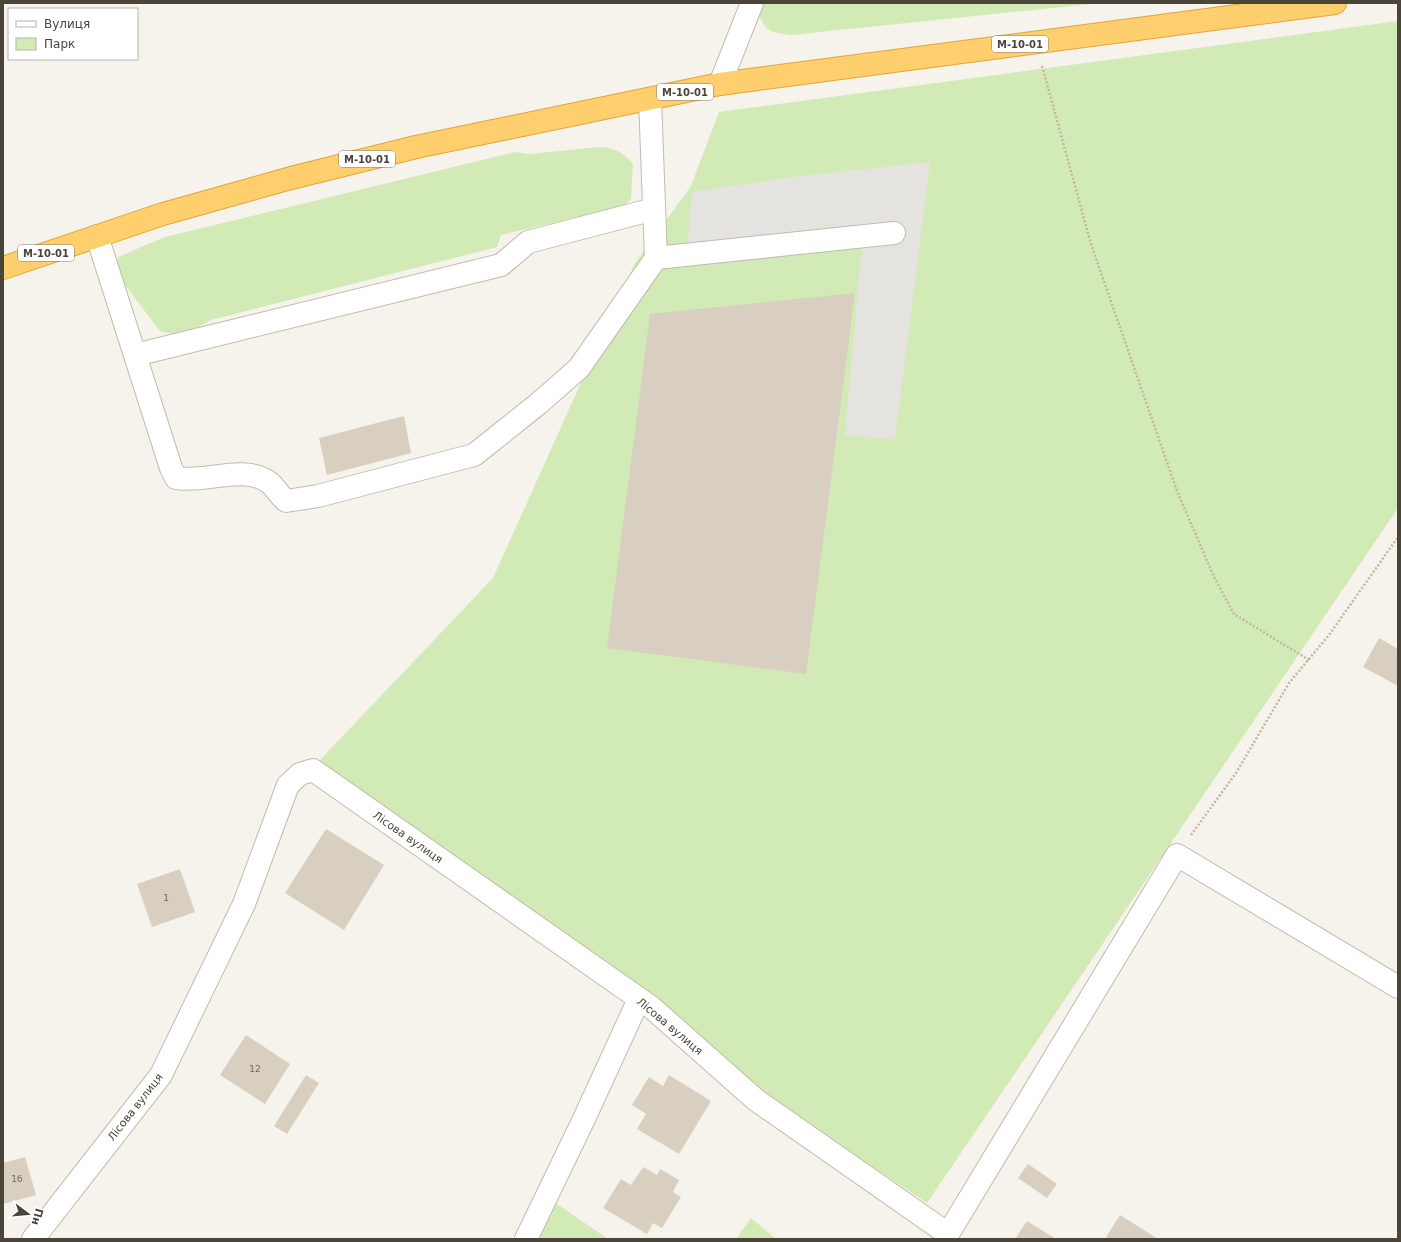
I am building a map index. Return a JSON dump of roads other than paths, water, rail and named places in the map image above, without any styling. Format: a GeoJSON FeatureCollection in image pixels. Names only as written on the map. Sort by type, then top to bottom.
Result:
{"type":"FeatureCollection","features":[{"type":"Feature","properties":{"kind":"highway","name":"М-10-01"},"geometry":{"type":"LineString","coordinates":[[3,268],[163,214],[416,147],[720,84],[1335,3]]}},
{"type":"Feature","properties":{"kind":"street"},"geometry":{"type":"LineString","coordinates":[[720,84],[752,3]]}},
{"type":"Feature","properties":{"kind":"street"},"geometry":{"type":"LineString","coordinates":[[97,236],[171,468],[176,478],[187,480],[248,473],[268,481],[286,501],[318,496],[474,455],[538,404],[579,368],[656,258],[650,99]]}},
{"type":"Feature","properties":{"kind":"street"},"geometry":{"type":"LineString","coordinates":[[135,355],[501,265],[528,242],[654,209]]}},
{"type":"Feature","properties":{"kind":"street"},"geometry":{"type":"LineString","coordinates":[[656,258],[894,233]]}},
{"type":"Feature","properties":{"kind":"street","name":"Лісова вулиця"},"geometry":{"type":"LineString","coordinates":[[32,1239],[161,1075],[244,904],[288,785],[300,774],[313,770],[639,999],[756,1100],[946,1236]]}},
{"type":"Feature","properties":{"kind":"street"},"geometry":{"type":"LineString","coordinates":[[946,1236],[1177,855],[1398,987]]}},
{"type":"Feature","properties":{"kind":"street"},"geometry":{"type":"LineString","coordinates":[[526,1239],[584,1120],[639,999]]}}]}
